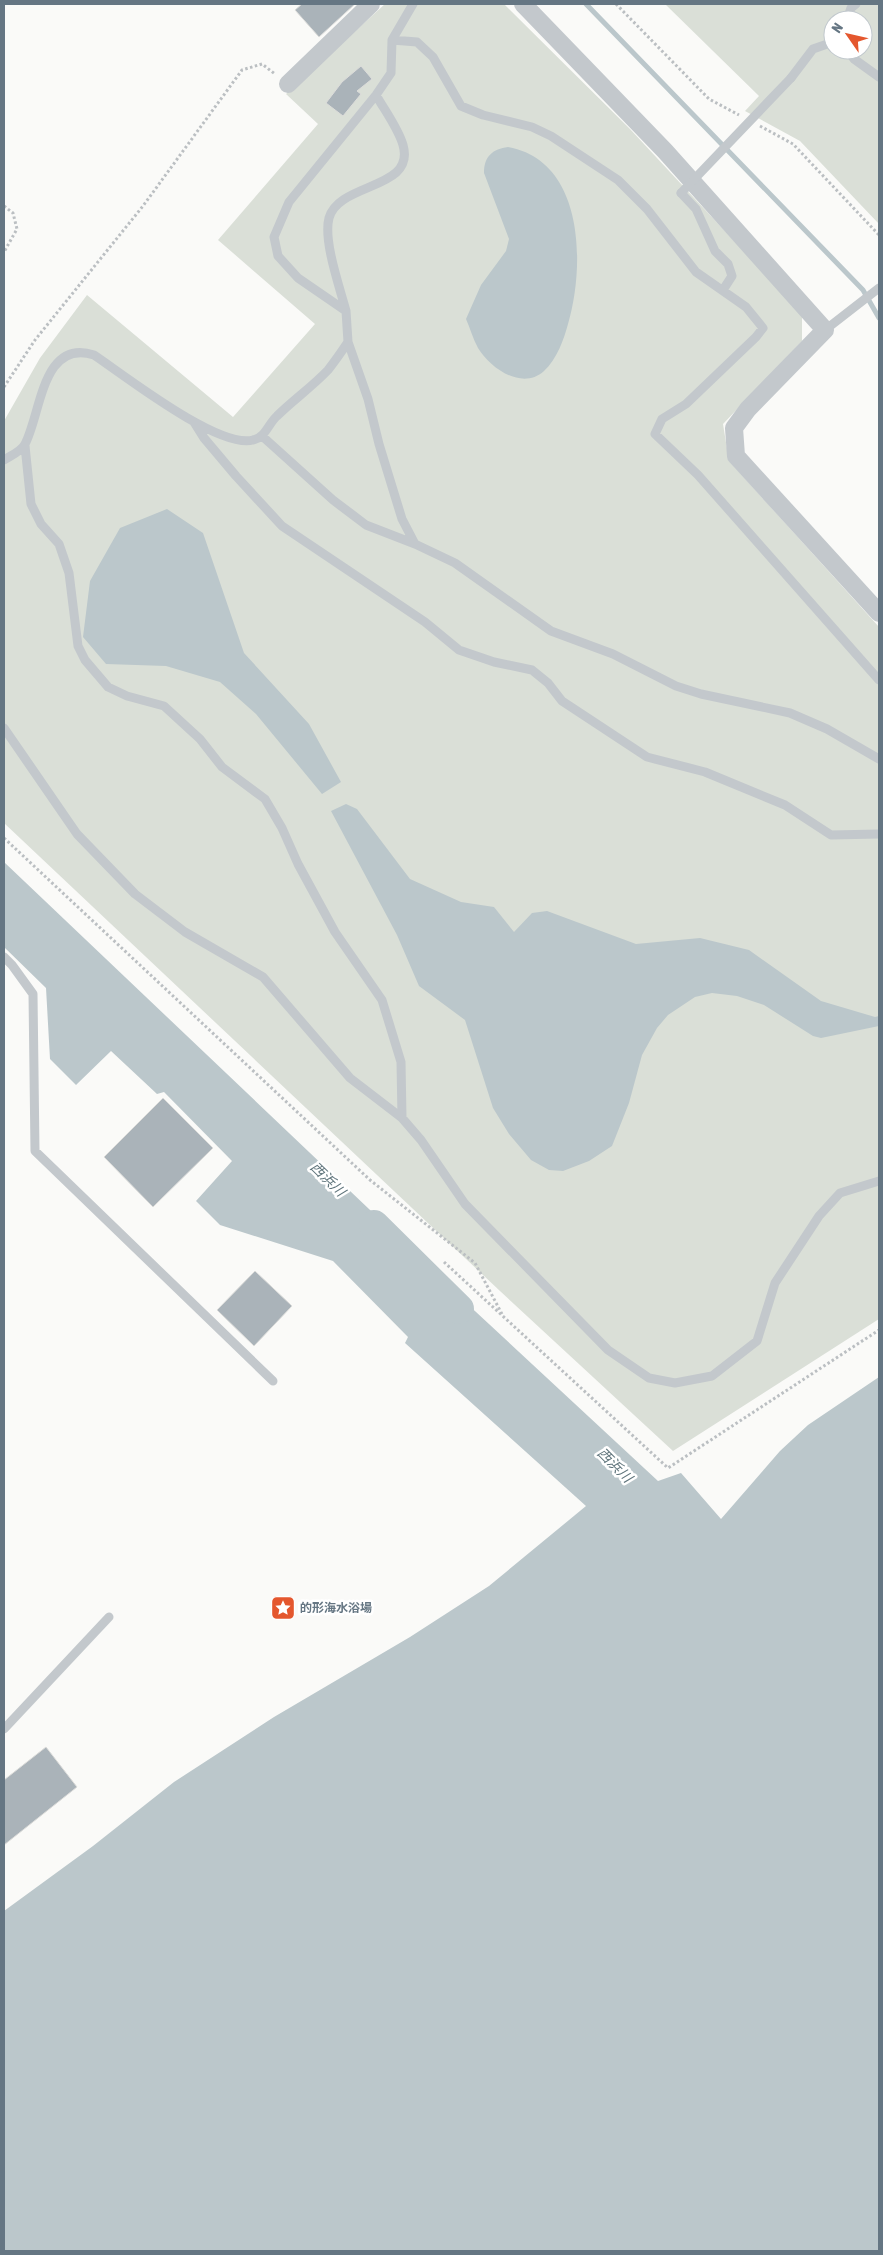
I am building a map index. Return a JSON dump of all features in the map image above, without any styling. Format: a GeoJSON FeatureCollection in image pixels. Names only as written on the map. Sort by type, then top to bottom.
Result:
{"type":"FeatureCollection","features":[{"type":"Feature","properties":{"kind":"street"},"geometry":{"type":"LineString","coordinates":[[288,84],[371,4]]}},
{"type":"Feature","properties":{"kind":"street"},"geometry":{"type":"LineString","coordinates":[[523,4],[665,152],[825,330],[748,409],[734,428],[736,456],[879,613]]}},
{"type":"Feature","properties":{"kind":"lane"},"geometry":{"type":"LineString","coordinates":[[346,311],[298,278],[278,256],[274,237],[289,202],[376,95],[391,73],[392,40],[414,4]]}},
{"type":"Feature","properties":{"kind":"lane"},"geometry":{"type":"LineString","coordinates":[[392,40],[417,42],[433,57],[461,106],[483,115],[538,130],[551,136],[618,180],[647,210],[696,272],[746,307],[763,328],[686,404],[662,420],[655,434],[698,474],[879,680]]}},
{"type":"Feature","properties":{"kind":"lane"},"geometry":{"type":"LineString","coordinates":[[723,290],[732,276],[728,264],[715,251],[696,209],[681,193],[792,78],[813,49],[823,46]]}},
{"type":"Feature","properties":{"kind":"lane"},"geometry":{"type":"LineString","coordinates":[[857,60],[879,77]]}},
{"type":"Feature","properties":{"kind":"lane"},"geometry":{"type":"LineString","coordinates":[[376,95],[403,145],[405,157],[401,168],[394,176],[349,196],[337,204],[329,218],[329,246],[346,311],[348,342],[368,399],[379,444],[402,519],[415,544]]}},
{"type":"Feature","properties":{"kind":"lane"},"geometry":{"type":"LineString","coordinates":[[825,330],[879,288]]}},
{"type":"Feature","properties":{"kind":"lane"},"geometry":{"type":"LineString","coordinates":[[348,342],[328,370],[275,418],[262,436],[251,441],[237,438],[194,422],[159,401],[94,354],[82,351],[69,354],[54,365],[47,380],[25,446],[31,504],[41,524],[59,544],[66,565],[78,646],[86,660],[108,687],[127,696],[164,706],[185,724],[222,767],[265,799],[282,828],[298,864],[335,932],[382,1000],[401,1062],[402,1118]]}},
{"type":"Feature","properties":{"kind":"lane"},"geometry":{"type":"LineString","coordinates":[[194,422],[204,438],[236,476],[282,526],[425,622],[459,650],[494,662],[532,670],[548,683],[562,701],[647,757],[706,772],[785,805],[831,835],[879,834]]}},
{"type":"Feature","properties":{"kind":"lane"},"geometry":{"type":"LineString","coordinates":[[262,436],[333,500],[366,525],[415,544],[455,563],[551,631],[613,654],[676,686],[700,694],[790,713],[827,729],[879,759]]}},
{"type":"Feature","properties":{"kind":"lane"},"geometry":{"type":"LineString","coordinates":[[4,460],[25,446]]}},
{"type":"Feature","properties":{"kind":"lane"},"geometry":{"type":"LineString","coordinates":[[4,728],[77,834],[135,894],[185,932],[262,977],[350,1078],[402,1118],[421,1140],[465,1204],[608,1350],[649,1378],[675,1383],[712,1376],[757,1341],[775,1282],[819,1216],[840,1193],[879,1181]]}},
{"type":"Feature","properties":{"kind":"lane"},"geometry":{"type":"LineString","coordinates":[[4,957],[33,994],[35,1151],[274,1381]]}},
{"type":"Feature","properties":{"kind":"lane"},"geometry":{"type":"LineString","coordinates":[[4,1730],[109,1617]]}},
{"type":"Feature","properties":{"kind":"path"},"geometry":{"type":"LineString","coordinates":[[4,387],[35,340],[143,206],[242,70],[262,64],[288,84]]}},
{"type":"Feature","properties":{"kind":"path"},"geometry":{"type":"LineString","coordinates":[[4,206],[13,213],[17,229],[4,252]]}},
{"type":"Feature","properties":{"kind":"path"},"geometry":{"type":"LineString","coordinates":[[4,838],[370,1180],[475,1263],[503,1316]]}},
{"type":"Feature","properties":{"kind":"path"},"geometry":{"type":"LineString","coordinates":[[444,1262],[668,1468],[879,1330]]}},
{"type":"Feature","properties":{"kind":"shaded area"},"geometry":{"type":"Polygon","coordinates":[[[385,4],[504,4],[630,129],[802,314],[802,341],[723,424],[729,461],[879,627],[879,1319],[673,1451],[500,1291],[4,823],[4,421],[40,358],[87,295],[233,417],[315,324],[218,240],[318,124],[286,94],[385,4]]]}},
{"type":"Feature","properties":{"kind":"shaded area"},"geometry":{"type":"Polygon","coordinates":[[[665,4],[879,4],[879,224],[800,141],[745,111],[759,96],[665,4]]]}},
{"type":"Feature","properties":{"kind":"water"},"geometry":{"type":"Polygon","coordinates":[[[508,147],[533,156],[552,172],[565,194],[573,219],[577,246],[577,274],[573,300],[562,342],[549,366],[535,377],[526,379],[507,374],[483,356],[466,319],[481,285],[506,251],[509,239],[484,173],[484,167],[490,154],[508,147]]]}},
{"type":"Feature","properties":{"kind":"water"},"geometry":{"type":"Polygon","coordinates":[[[167,509],[203,533],[244,653],[309,724],[341,782],[322,794],[256,714],[220,682],[166,666],[106,664],[83,637],[90,581],[120,528],[167,509]]]}},
{"type":"Feature","properties":{"kind":"water"},"geometry":{"type":"Polygon","coordinates":[[[346,804],[357,809],[410,879],[461,902],[494,907],[514,932],[532,913],[547,911],[636,944],[700,938],[749,950],[821,1001],[875,1017],[879,1016],[879,1026],[821,1038],[813,1036],[764,1005],[737,996],[712,993],[695,997],[668,1015],[657,1028],[642,1055],[629,1103],[612,1146],[589,1161],[563,1171],[549,1170],[531,1160],[509,1134],[493,1108],[465,1020],[419,986],[397,935],[331,811],[346,804]]]}},
{"type":"Feature","properties":{"kind":"water"},"geometry":{"type":"Polygon","coordinates":[[[4,862],[409,1247],[399,1259],[426,1286],[435,1274],[658,1481],[681,1473],[721,1519],[780,1451],[808,1425],[879,1377],[879,2251],[4,2251],[4,1911],[93,1846],[174,1782],[274,1717],[410,1637],[489,1586],[586,1506],[405,1343],[408,1337],[333,1261],[220,1225],[196,1201],[232,1161],[164,1092],[157,1094],[111,1051],[76,1085],[50,1059],[46,988],[4,947],[4,862]]]}},
{"type":"Feature","properties":{"kind":"building"},"geometry":{"type":"Polygon","coordinates":[[[302,4],[355,4],[319,37],[295,10],[302,4]]]}},
{"type":"Feature","properties":{"kind":"building"},"geometry":{"type":"Polygon","coordinates":[[[361,66],[372,79],[357,91],[361,94],[343,116],[326,103],[342,82],[361,66]]]}},
{"type":"Feature","properties":{"kind":"building"},"geometry":{"type":"Polygon","coordinates":[[[163,1098],[213,1148],[153,1207],[104,1157],[163,1098]]]}},
{"type":"Feature","properties":{"kind":"building"},"geometry":{"type":"Polygon","coordinates":[[[255,1271],[292,1306],[254,1346],[217,1310],[255,1271]]]}},
{"type":"Feature","properties":{"kind":"building"},"geometry":{"type":"Polygon","coordinates":[[[46,1747],[77,1787],[4,1845],[4,1780],[46,1747]]]}},
{"type":"Feature","properties":{"kind":"waterway"},"geometry":{"type":"LineString","coordinates":[[586,4],[863,290],[879,318]]}},
{"type":"Feature","properties":{"kind":"waterway","name":"西浜川"},"geometry":{"type":"LineString","coordinates":[[374,1225],[459,1309]]}},
{"type":"Feature","properties":{"kind":"place","name":"的形海水浴場"},"geometry":{"type":"Point","coordinates":[283,1608]}}]}
